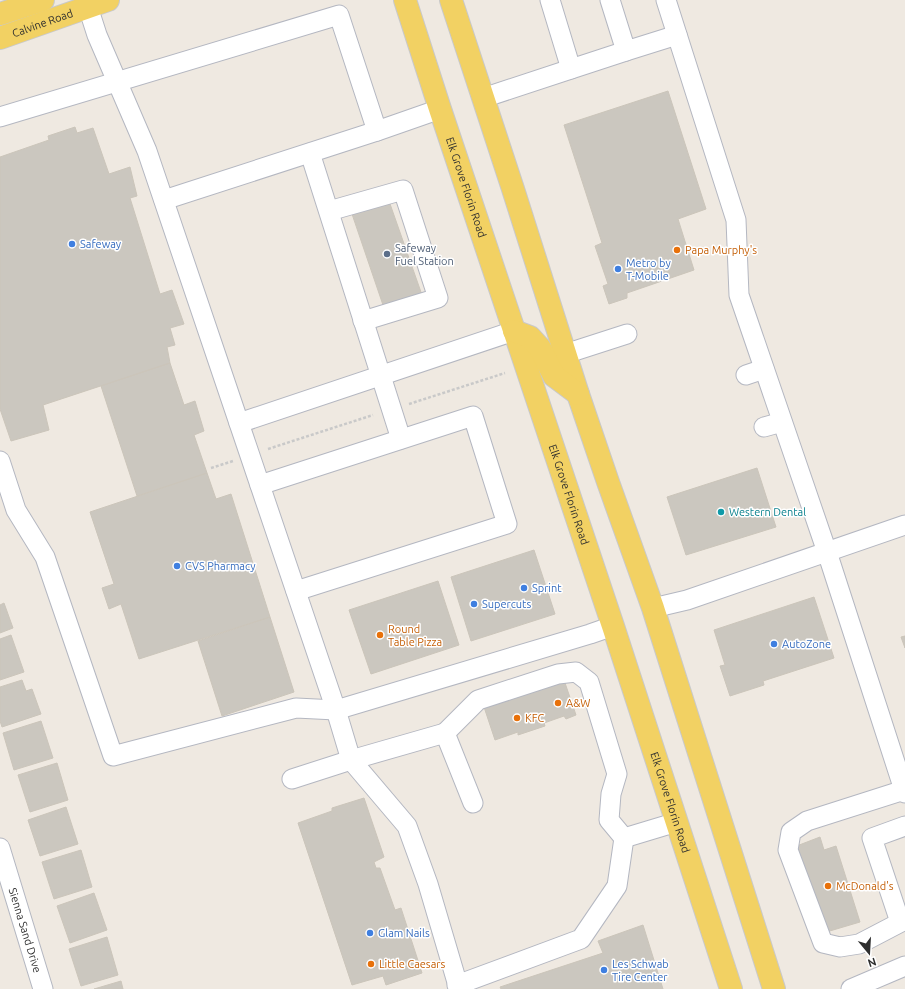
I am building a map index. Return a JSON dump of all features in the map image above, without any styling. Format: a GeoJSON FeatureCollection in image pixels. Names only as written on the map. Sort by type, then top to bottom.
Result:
{"type":"FeatureCollection","features":[{"type":"Feature","properties":{"kind":"main road"},"geometry":{"type":"LineString","coordinates":[[0,14],[43,0]]}},
{"type":"Feature","properties":{"kind":"main road","name":"Elk Grove Florin Road"},"geometry":{"type":"LineString","coordinates":[[405,0],[613,626],[731,989]]}},
{"type":"Feature","properties":{"kind":"main road"},"geometry":{"type":"LineString","coordinates":[[451,0],[578,394],[653,608],[774,989]]}},
{"type":"Feature","properties":{"kind":"main road","name":"Calvine Road"},"geometry":{"type":"LineString","coordinates":[[0,38],[98,4]]}},
{"type":"Feature","properties":{"kind":"main road"},"geometry":{"type":"LineString","coordinates":[[514,331],[530,337],[540,348],[554,376],[578,394]]}},
{"type":"Feature","properties":{"kind":"street"},"geometry":{"type":"LineString","coordinates":[[550,0],[571,69]]}},
{"type":"Feature","properties":{"kind":"street"},"geometry":{"type":"LineString","coordinates":[[610,0],[626,51]]}},
{"type":"Feature","properties":{"kind":"street"},"geometry":{"type":"LineString","coordinates":[[666,0],[736,220],[739,295],[827,552],[904,792],[807,821],[791,832],[788,850],[823,943],[840,947],[859,944],[903,921],[872,838],[905,826]]}},
{"type":"Feature","properties":{"kind":"street"},"geometry":{"type":"LineString","coordinates":[[98,4],[97,36],[147,151],[336,710],[351,760],[408,826],[428,884],[458,987],[581,940],[617,886],[624,838],[609,820],[611,794],[617,774],[589,682],[576,672],[558,674],[478,700],[445,733],[351,760],[292,779]]}},
{"type":"Feature","properties":{"kind":"street"},"geometry":{"type":"LineString","coordinates":[[0,117],[339,15],[377,131]]}},
{"type":"Feature","properties":{"kind":"street"},"geometry":{"type":"LineString","coordinates":[[483,98],[677,35]]}},
{"type":"Feature","properties":{"kind":"street"},"geometry":{"type":"LineString","coordinates":[[164,200],[440,109]]}},
{"type":"Feature","properties":{"kind":"street"},"geometry":{"type":"LineString","coordinates":[[310,153],[401,439]]}},
{"type":"Feature","properties":{"kind":"street"},"geometry":{"type":"LineString","coordinates":[[329,211],[403,190],[438,298],[363,321]]}},
{"type":"Feature","properties":{"kind":"street"},"geometry":{"type":"LineString","coordinates":[[239,423],[514,331]]}},
{"type":"Feature","properties":{"kind":"street"},"geometry":{"type":"LineString","coordinates":[[565,354],[627,334]]}},
{"type":"Feature","properties":{"kind":"street"},"geometry":{"type":"LineString","coordinates":[[746,375],[764,369]]}},
{"type":"Feature","properties":{"kind":"street"},"geometry":{"type":"LineString","coordinates":[[260,485],[473,416],[507,524],[296,591]]}},
{"type":"Feature","properties":{"kind":"street"},"geometry":{"type":"LineString","coordinates":[[764,427],[782,422]]}},
{"type":"Feature","properties":{"kind":"street"},"geometry":{"type":"LineString","coordinates":[[0,461],[16,510],[45,557],[113,756],[296,708],[336,710],[613,626]]}},
{"type":"Feature","properties":{"kind":"street"},"geometry":{"type":"LineString","coordinates":[[653,608],[687,600],[905,525]]}},
{"type":"Feature","properties":{"kind":"street"},"geometry":{"type":"LineString","coordinates":[[445,733],[473,803]]}},
{"type":"Feature","properties":{"kind":"street"},"geometry":{"type":"LineString","coordinates":[[624,838],[677,822]]}},
{"type":"Feature","properties":{"kind":"street","name":"Sienna Sand Drive"},"geometry":{"type":"LineString","coordinates":[[0,848],[43,989]]}},
{"type":"Feature","properties":{"kind":"street"},"geometry":{"type":"LineString","coordinates":[[851,989],[905,966]]}},
{"type":"Feature","properties":{"kind":"path"},"geometry":{"type":"LineString","coordinates":[[211,468],[505,373]]}},
{"type":"Feature","properties":{"kind":"building"},"geometry":{"type":"Polygon","coordinates":[[[668,91],[706,209],[678,219],[694,270],[627,293],[627,298],[609,304],[603,286],[608,284],[595,246],[602,243],[564,125],[668,91]]]}},
{"type":"Feature","properties":{"kind":"building","name":"Safeway"},"geometry":{"type":"Polygon","coordinates":[[[75,127],[77,133],[93,128],[109,174],[130,167],[137,196],[130,198],[160,294],[172,290],[184,324],[170,328],[175,345],[167,347],[170,363],[43,405],[49,430],[11,441],[0,409],[0,157],[49,140],[48,136],[75,127]]]}},
{"type":"Feature","properties":{"kind":"building","name":"Safeway Fuel Station"},"geometry":{"type":"Polygon","coordinates":[[[389,201],[422,295],[384,308],[352,214],[389,201]]]}},
{"type":"Feature","properties":{"kind":"building"},"geometry":{"type":"Polygon","coordinates":[[[170,363],[184,405],[195,401],[204,431],[194,435],[207,473],[137,496],[101,386],[170,363]]]}},
{"type":"Feature","properties":{"kind":"building","name":"Western Dental"},"geometry":{"type":"Polygon","coordinates":[[[757,468],[776,527],[686,555],[667,497],[757,468]]]}},
{"type":"Feature","properties":{"kind":"building"},"geometry":{"type":"Polygon","coordinates":[[[207,473],[216,499],[231,494],[270,617],[139,659],[121,604],[109,609],[102,588],[114,584],[90,512],[207,473]]]}},
{"type":"Feature","properties":{"kind":"building"},"geometry":{"type":"Polygon","coordinates":[[[534,550],[555,614],[471,641],[451,577],[534,550]]]}},
{"type":"Feature","properties":{"kind":"building"},"geometry":{"type":"Polygon","coordinates":[[[438,581],[459,645],[371,674],[349,610],[438,581]]]}},
{"type":"Feature","properties":{"kind":"building","name":"AutoZone"},"geometry":{"type":"Polygon","coordinates":[[[814,597],[834,658],[763,681],[764,685],[730,696],[720,666],[725,665],[714,630],[814,597]]]}},
{"type":"Feature","properties":{"kind":"building"},"geometry":{"type":"Polygon","coordinates":[[[4,603],[13,628],[0,633],[0,605],[4,603]]]}},
{"type":"Feature","properties":{"kind":"building"},"geometry":{"type":"Polygon","coordinates":[[[270,617],[294,692],[222,716],[198,641],[270,617]]]}},
{"type":"Feature","properties":{"kind":"building"},"geometry":{"type":"Polygon","coordinates":[[[11,635],[24,672],[0,680],[0,639],[11,635]]]}},
{"type":"Feature","properties":{"kind":"building"},"geometry":{"type":"Polygon","coordinates":[[[905,636],[905,648],[901,637],[905,636]]]}},
{"type":"Feature","properties":{"kind":"building"},"geometry":{"type":"Polygon","coordinates":[[[22,680],[26,691],[32,689],[41,714],[2,727],[0,721],[0,687],[22,680]]]}},
{"type":"Feature","properties":{"kind":"building"},"geometry":{"type":"Polygon","coordinates":[[[564,680],[576,715],[566,719],[564,716],[544,723],[545,726],[518,735],[518,732],[495,740],[484,707],[564,680]]]}},
{"type":"Feature","properties":{"kind":"building"},"geometry":{"type":"Polygon","coordinates":[[[41,721],[53,758],[14,770],[3,733],[41,721]]]}},
{"type":"Feature","properties":{"kind":"building"},"geometry":{"type":"Polygon","coordinates":[[[57,763],[68,800],[30,812],[18,775],[57,763]]]}},
{"type":"Feature","properties":{"kind":"building"},"geometry":{"type":"Polygon","coordinates":[[[364,798],[384,857],[374,862],[376,868],[380,868],[395,910],[401,908],[422,973],[386,985],[383,976],[352,985],[298,823],[332,811],[332,808],[364,798]]]}},
{"type":"Feature","properties":{"kind":"building"},"geometry":{"type":"Polygon","coordinates":[[[66,807],[78,844],[40,856],[28,820],[66,807]]]}},
{"type":"Feature","properties":{"kind":"building","name":"McDonald's"},"geometry":{"type":"Polygon","coordinates":[[[820,837],[824,850],[836,846],[860,922],[823,933],[794,847],[820,837]]]}},
{"type":"Feature","properties":{"kind":"building"},"geometry":{"type":"Polygon","coordinates":[[[81,850],[92,887],[54,899],[42,862],[81,850]]]}},
{"type":"Feature","properties":{"kind":"building"},"geometry":{"type":"Polygon","coordinates":[[[94,893],[107,930],[70,943],[57,906],[94,893]]]}},
{"type":"Feature","properties":{"kind":"building","name":"Les Schwab Tire Center"},"geometry":{"type":"Polygon","coordinates":[[[643,925],[663,989],[501,989],[500,987],[603,953],[598,941],[643,925]]]}},
{"type":"Feature","properties":{"kind":"building"},"geometry":{"type":"Polygon","coordinates":[[[107,937],[118,975],[81,986],[69,949],[107,937]]]}},
{"type":"Feature","properties":{"kind":"building"},"geometry":{"type":"Polygon","coordinates":[[[121,981],[123,989],[94,989],[121,981]]]}},
{"type":"Feature","properties":{"kind":"place","name":"Safeway"},"geometry":{"type":"Point","coordinates":[72,244]}},
{"type":"Feature","properties":{"kind":"place","name":"Papa Murphy's"},"geometry":{"type":"Point","coordinates":[677,250]}},
{"type":"Feature","properties":{"kind":"place","name":"Safeway Fuel Station"},"geometry":{"type":"Point","coordinates":[387,254]}},
{"type":"Feature","properties":{"kind":"place","name":"Metro by T-Mobile"},"geometry":{"type":"Point","coordinates":[618,269]}},
{"type":"Feature","properties":{"kind":"place","name":"Western Dental"},"geometry":{"type":"Point","coordinates":[721,512]}},
{"type":"Feature","properties":{"kind":"place","name":"CVS Pharmacy"},"geometry":{"type":"Point","coordinates":[177,566]}},
{"type":"Feature","properties":{"kind":"place","name":"Sprint"},"geometry":{"type":"Point","coordinates":[524,588]}},
{"type":"Feature","properties":{"kind":"place","name":"Supercuts"},"geometry":{"type":"Point","coordinates":[474,604]}},
{"type":"Feature","properties":{"kind":"place","name":"Round Table Pizza"},"geometry":{"type":"Point","coordinates":[380,635]}},
{"type":"Feature","properties":{"kind":"place","name":"AutoZone"},"geometry":{"type":"Point","coordinates":[774,644]}},
{"type":"Feature","properties":{"kind":"place","name":"A&W"},"geometry":{"type":"Point","coordinates":[558,703]}},
{"type":"Feature","properties":{"kind":"place","name":"KFC"},"geometry":{"type":"Point","coordinates":[517,718]}},
{"type":"Feature","properties":{"kind":"place","name":"McDonald's"},"geometry":{"type":"Point","coordinates":[828,886]}},
{"type":"Feature","properties":{"kind":"place","name":"Glam Nails"},"geometry":{"type":"Point","coordinates":[370,933]}},
{"type":"Feature","properties":{"kind":"place","name":"Little Caesars"},"geometry":{"type":"Point","coordinates":[371,964]}},
{"type":"Feature","properties":{"kind":"place","name":"Les Schwab Tire Center"},"geometry":{"type":"Point","coordinates":[604,970]}}]}
